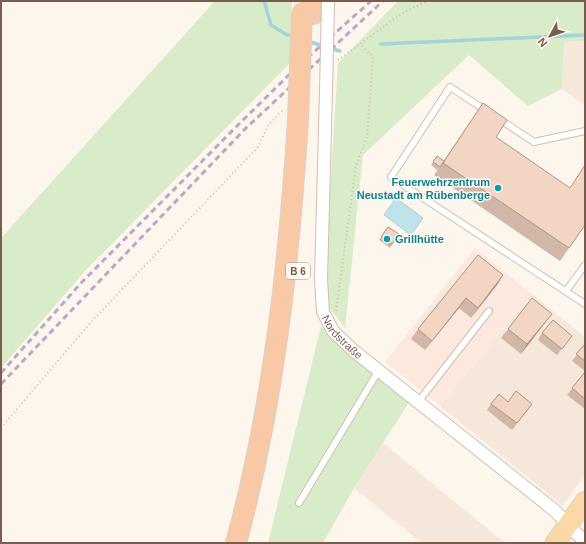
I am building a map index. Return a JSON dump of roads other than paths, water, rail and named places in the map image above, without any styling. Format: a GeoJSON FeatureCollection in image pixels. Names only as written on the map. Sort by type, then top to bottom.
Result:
{"type":"FeatureCollection","features":[{"type":"Feature","properties":{"kind":"highway","name":"B 6"},"geometry":{"type":"LineString","coordinates":[[236,543],[265,420],[280,324],[292,222],[298,116],[314,5]]}},
{"type":"Feature","properties":{"kind":"highway","name":"B 6"},"geometry":{"type":"LineString","coordinates":[[249,543],[277,421],[293,320],[304,221],[298,116]]}},
{"type":"Feature","properties":{"kind":"main road"},"geometry":{"type":"LineString","coordinates":[[555,543],[585,501]]}},
{"type":"Feature","properties":{"kind":"street","name":"Nordstraße"},"geometry":{"type":"LineString","coordinates":[[314,5],[326,91],[321,279],[323,312],[334,331],[418,402],[554,510],[585,542]]}},
{"type":"Feature","properties":{"kind":"lane"},"geometry":{"type":"LineString","coordinates":[[585,131],[534,142],[450,87],[391,177],[585,304]]}},
{"type":"Feature","properties":{"kind":"lane"},"geometry":{"type":"LineString","coordinates":[[566,291],[585,265]]}},
{"type":"Feature","properties":{"kind":"lane"},"geometry":{"type":"LineString","coordinates":[[418,402],[489,311]]}},
{"type":"Feature","properties":{"kind":"lane"},"geometry":{"type":"LineString","coordinates":[[299,503],[379,370]]}},
{"type":"Feature","properties":{"kind":"water"},"geometry":{"type":"Polygon","coordinates":[[[396,198],[423,218],[411,235],[384,215],[396,198]]]}},
{"type":"Feature","properties":{"kind":"waterway"},"geometry":{"type":"LineString","coordinates":[[264,1],[271,25],[287,35],[295,37]]}},
{"type":"Feature","properties":{"kind":"waterway"},"geometry":{"type":"LineString","coordinates":[[381,44],[585,35]]}},
{"type":"Feature","properties":{"kind":"waterway"},"geometry":{"type":"LineString","coordinates":[[307,41],[340,51]]}},
{"type":"Feature","properties":{"kind":"railway"},"geometry":{"type":"LineString","coordinates":[[1,373],[82,282],[240,123],[296,68],[371,1]]}},
{"type":"Feature","properties":{"kind":"railway"},"geometry":{"type":"LineString","coordinates":[[1,384],[246,128],[383,1]]}},
{"type":"Feature","properties":{"kind":"place","name":"Feuerwehrzentrum Neustadt am Rübenberge"},"geometry":{"type":"Point","coordinates":[498,188]}},
{"type":"Feature","properties":{"kind":"place","name":"Grillhütte"},"geometry":{"type":"Point","coordinates":[387,239]}}]}
